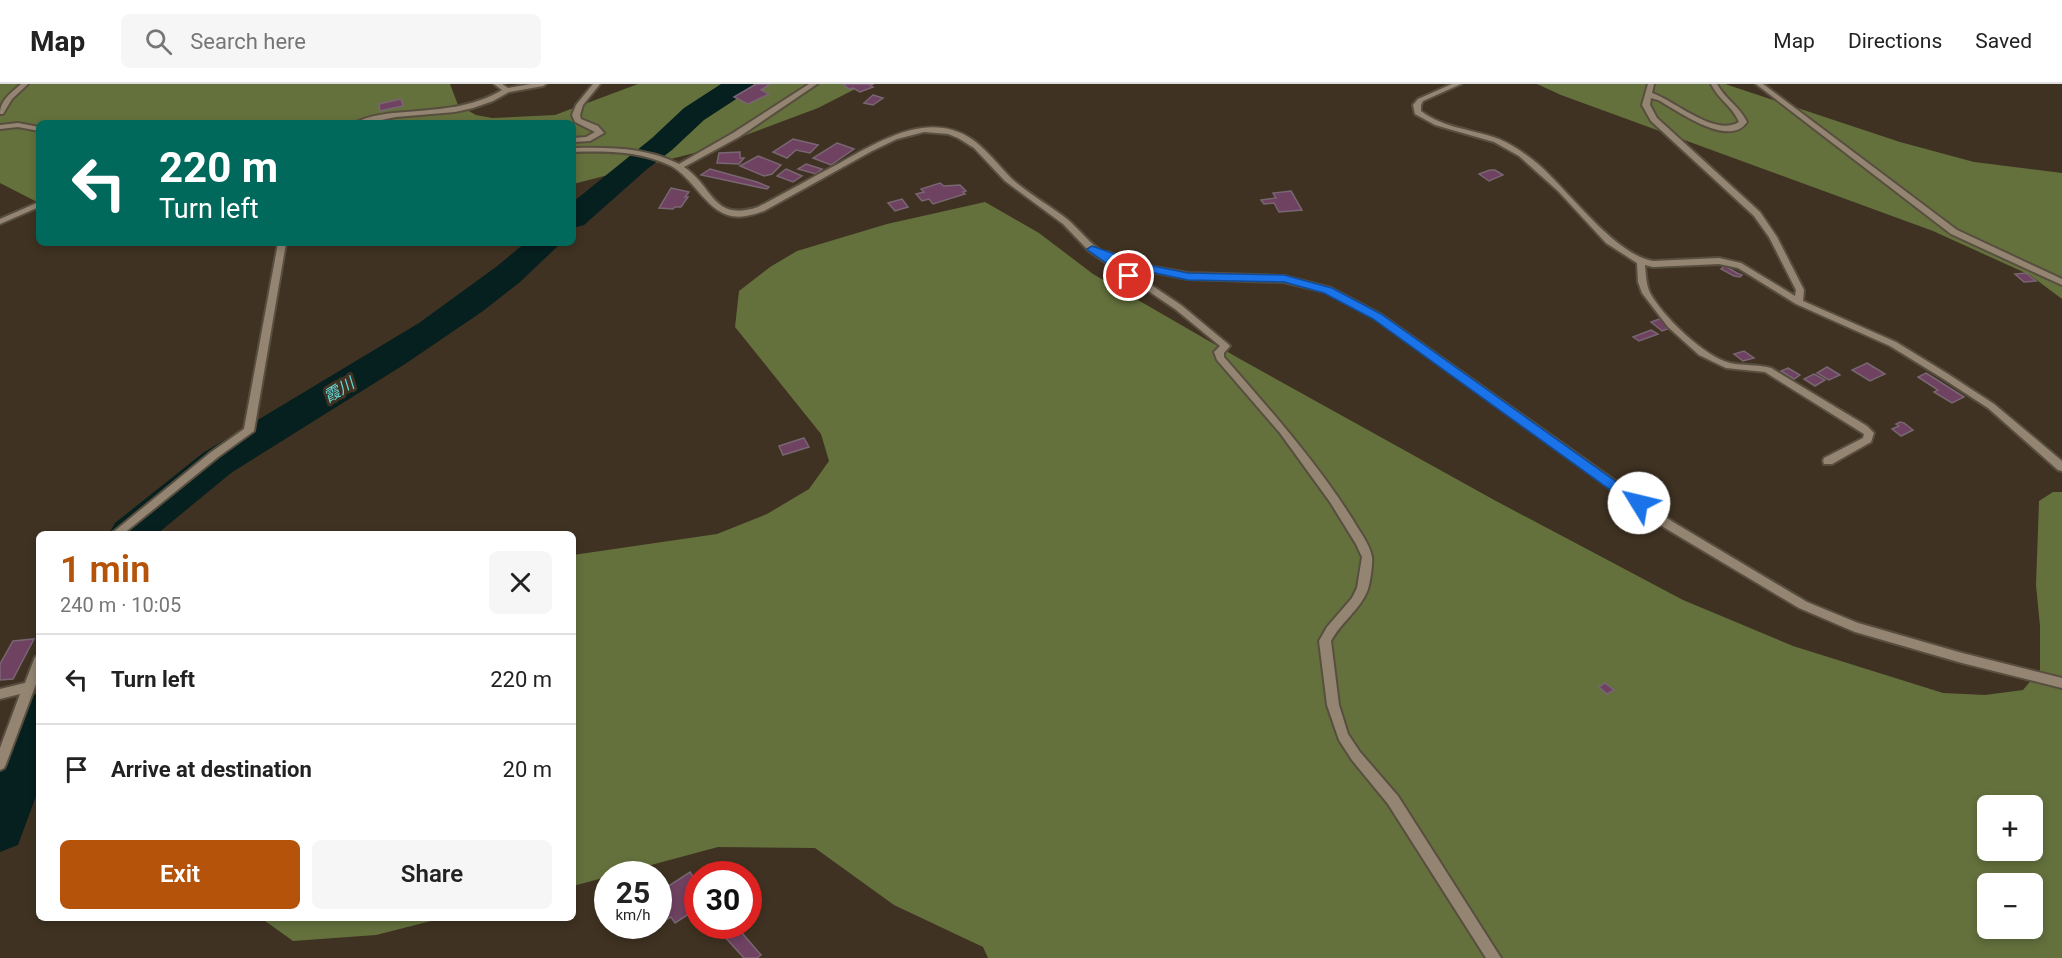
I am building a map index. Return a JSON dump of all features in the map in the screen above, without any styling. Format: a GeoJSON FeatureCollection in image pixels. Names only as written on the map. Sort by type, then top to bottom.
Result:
{"type":"FeatureCollection","features":[{"type":"Feature","properties":{"kind":"street"},"geometry":{"type":"LineString","coordinates":[[0,112],[9,98],[25,84]]}},
{"type":"Feature","properties":{"kind":"street"},"geometry":{"type":"LineString","coordinates":[[497,84],[507,90]]}},
{"type":"Feature","properties":{"kind":"street"},"geometry":{"type":"LineString","coordinates":[[368,120],[376,117],[471,107],[493,99],[507,90],[543,84]]}},
{"type":"Feature","properties":{"kind":"street"},"geometry":{"type":"LineString","coordinates":[[576,140],[587,139],[600,133],[578,120],[576,115],[580,105],[597,84]]}},
{"type":"Feature","properties":{"kind":"street"},"geometry":{"type":"LineString","coordinates":[[678,167],[736,135],[814,84]]}},
{"type":"Feature","properties":{"kind":"street"},"geometry":{"type":"LineString","coordinates":[[1458,84],[1420,100],[1417,105],[1418,112],[1433,123],[1494,139],[1521,154],[1609,241],[1641,262],[1653,264],[1729,263],[1751,271],[1799,302],[1874,333],[1945,376],[1990,406],[2062,467]]}},
{"type":"Feature","properties":{"kind":"street"},"geometry":{"type":"LineString","coordinates":[[1651,84],[1646,105],[1654,119],[1764,222],[1800,290],[1799,302]]}},
{"type":"Feature","properties":{"kind":"street"},"geometry":{"type":"LineString","coordinates":[[1650,95],[1715,127],[1730,129],[1741,125],[1743,122],[1740,115],[1716,91],[1714,84]]}},
{"type":"Feature","properties":{"kind":"street"},"geometry":{"type":"LineString","coordinates":[[1759,84],[1954,232],[1977,245],[2062,282]]}},
{"type":"Feature","properties":{"kind":"street"},"geometry":{"type":"LineString","coordinates":[[0,127],[18,125],[36,128]]}},
{"type":"Feature","properties":{"kind":"street"},"geometry":{"type":"LineString","coordinates":[[576,150],[638,153],[678,167],[713,204],[727,212],[743,214],[761,209],[875,146],[904,134],[924,130],[945,131],[970,142],[988,156],[1014,183],[1048,206],[1082,236],[1092,249],[1178,307],[1225,346],[1219,352],[1220,358],[1283,431],[1334,499],[1367,557],[1363,588],[1356,602],[1331,630],[1326,640],[1333,705],[1343,736],[1356,756],[1393,800],[1494,958]]}},
{"type":"Feature","properties":{"kind":"street"},"geometry":{"type":"LineString","coordinates":[[0,222],[36,205]]}},
{"type":"Feature","properties":{"kind":"street"},"geometry":{"type":"LineString","coordinates":[[120,531],[214,455],[249,431],[281,246]]}},
{"type":"Feature","properties":{"kind":"street"},"geometry":{"type":"LineString","coordinates":[[1092,249],[1141,267],[1188,276],[1284,279],[1328,290],[1377,316],[1670,525],[1803,605],[1855,627],[1962,658],[2062,683]]}},
{"type":"Feature","properties":{"kind":"street"},"geometry":{"type":"LineString","coordinates":[[1641,262],[1642,282],[1646,293],[1696,348],[1724,364],[1750,365],[1768,370],[1864,428],[1869,434],[1868,440],[1862,445],[1828,461]]}},
{"type":"Feature","properties":{"kind":"street"},"geometry":{"type":"LineString","coordinates":[[0,764],[36,667]]}},
{"type":"Feature","properties":{"kind":"street"},"geometry":{"type":"LineString","coordinates":[[0,694],[27,687]]}},
{"type":"Feature","properties":{"kind":"green space"},"geometry":{"type":"Polygon","coordinates":[[[0,84],[450,84],[458,105],[476,115],[492,118],[555,115],[638,84],[865,84],[818,108],[706,150],[576,183],[576,120],[36,120],[36,201],[0,183],[0,84]]]}},
{"type":"Feature","properties":{"kind":"green space"},"geometry":{"type":"Polygon","coordinates":[[[1537,84],[1725,84],[1900,142],[1974,162],[2062,173],[2062,299],[2030,275],[1933,231],[1561,95],[1537,84]]]}},
{"type":"Feature","properties":{"kind":"green space"},"geometry":{"type":"Polygon","coordinates":[[[985,202],[1039,233],[1093,274],[1240,359],[1496,501],[1683,600],[1793,646],[1943,693],[1985,695],[2023,690],[2040,670],[2040,626],[2036,585],[2039,501],[2053,492],[2062,492],[2062,958],[988,958],[983,947],[894,905],[815,848],[718,847],[666,861],[594,861],[594,880],[576,885],[576,555],[717,534],[767,514],[809,489],[829,461],[821,434],[735,327],[739,291],[770,267],[797,251],[887,224],[985,202]]]}},
{"type":"Feature","properties":{"kind":"green space"},"geometry":{"type":"Polygon","coordinates":[[[265,921],[431,921],[376,935],[293,941],[265,921]]]}},
{"type":"Feature","properties":{"kind":"building"},"geometry":{"type":"Polygon","coordinates":[[[756,84],[770,84],[761,90],[769,94],[748,104],[734,97],[756,84]]]}},
{"type":"Feature","properties":{"kind":"building"},"geometry":{"type":"Polygon","coordinates":[[[843,84],[874,84],[870,85],[873,87],[860,92],[853,88],[849,89],[843,84]]]}},
{"type":"Feature","properties":{"kind":"building"},"geometry":{"type":"Polygon","coordinates":[[[873,95],[883,98],[873,105],[864,103],[873,95]]]}},
{"type":"Feature","properties":{"kind":"building"},"geometry":{"type":"Polygon","coordinates":[[[401,99],[403,106],[380,111],[379,104],[401,99]]]}},
{"type":"Feature","properties":{"kind":"building"},"geometry":{"type":"Polygon","coordinates":[[[793,139],[818,145],[810,153],[796,150],[787,158],[773,152],[793,139]]]}},
{"type":"Feature","properties":{"kind":"building"},"geometry":{"type":"Polygon","coordinates":[[[837,143],[854,149],[831,165],[813,158],[837,143]]]}},
{"type":"Feature","properties":{"kind":"building"},"geometry":{"type":"Polygon","coordinates":[[[740,152],[740,158],[744,158],[739,164],[717,163],[719,153],[740,152]]]}},
{"type":"Feature","properties":{"kind":"building"},"geometry":{"type":"Polygon","coordinates":[[[758,156],[781,165],[772,174],[764,176],[740,166],[758,156]]]}},
{"type":"Feature","properties":{"kind":"building"},"geometry":{"type":"Polygon","coordinates":[[[806,164],[822,169],[816,174],[798,169],[806,164]]]}},
{"type":"Feature","properties":{"kind":"building"},"geometry":{"type":"Polygon","coordinates":[[[710,169],[769,187],[767,189],[701,175],[710,169]]]}},
{"type":"Feature","properties":{"kind":"building"},"geometry":{"type":"Polygon","coordinates":[[[786,169],[802,176],[793,182],[777,176],[786,169]]]}},
{"type":"Feature","properties":{"kind":"building"},"geometry":{"type":"Polygon","coordinates":[[[1490,170],[1503,175],[1489,181],[1479,174],[1490,170]]]}},
{"type":"Feature","properties":{"kind":"building"},"geometry":{"type":"Polygon","coordinates":[[[940,183],[944,186],[960,185],[966,191],[963,192],[965,194],[933,204],[929,199],[922,201],[916,194],[924,192],[921,189],[940,183]]]}},
{"type":"Feature","properties":{"kind":"building"},"geometry":{"type":"Polygon","coordinates":[[[671,188],[689,192],[685,197],[688,197],[681,207],[659,208],[671,188]]]}},
{"type":"Feature","properties":{"kind":"building"},"geometry":{"type":"Polygon","coordinates":[[[1291,191],[1302,210],[1279,212],[1274,203],[1264,204],[1261,200],[1276,198],[1273,193],[1291,191]]]}},
{"type":"Feature","properties":{"kind":"building"},"geometry":{"type":"Polygon","coordinates":[[[902,199],[908,207],[895,211],[888,203],[902,199]]]}},
{"type":"Feature","properties":{"kind":"building"},"geometry":{"type":"Polygon","coordinates":[[[1725,266],[1742,275],[1734,276],[1721,269],[1725,266]]]}},
{"type":"Feature","properties":{"kind":"building"},"geometry":{"type":"Polygon","coordinates":[[[2026,273],[2036,281],[2024,282],[2015,274],[2026,273]]]}},
{"type":"Feature","properties":{"kind":"building"},"geometry":{"type":"Polygon","coordinates":[[[1662,318],[1673,327],[1662,331],[1651,322],[1662,318]]]}},
{"type":"Feature","properties":{"kind":"building"},"geometry":{"type":"Polygon","coordinates":[[[1651,330],[1658,334],[1639,341],[1633,337],[1651,330]]]}},
{"type":"Feature","properties":{"kind":"building"},"geometry":{"type":"Polygon","coordinates":[[[1744,351],[1754,358],[1743,361],[1734,354],[1744,351]]]}},
{"type":"Feature","properties":{"kind":"building"},"geometry":{"type":"Polygon","coordinates":[[[1867,363],[1885,374],[1870,381],[1852,370],[1867,363]]]}},
{"type":"Feature","properties":{"kind":"building"},"geometry":{"type":"Polygon","coordinates":[[[1827,367],[1840,375],[1829,380],[1817,373],[1827,367]]]}},
{"type":"Feature","properties":{"kind":"building"},"geometry":{"type":"Polygon","coordinates":[[[1788,368],[1800,375],[1794,379],[1781,371],[1788,368]]]}},
{"type":"Feature","properties":{"kind":"building"},"geometry":{"type":"Polygon","coordinates":[[[1926,373],[1964,397],[1952,403],[1934,392],[1938,390],[1918,377],[1926,373]]]}},
{"type":"Feature","properties":{"kind":"building"},"geometry":{"type":"Polygon","coordinates":[[[1814,374],[1825,380],[1815,386],[1804,379],[1814,374]]]}},
{"type":"Feature","properties":{"kind":"building"},"geometry":{"type":"Polygon","coordinates":[[[1900,422],[1913,430],[1901,436],[1892,429],[1899,426],[1896,424],[1900,422]]]}},
{"type":"Feature","properties":{"kind":"building"},"geometry":{"type":"Polygon","coordinates":[[[804,438],[809,447],[783,455],[779,446],[804,438]]]}},
{"type":"Feature","properties":{"kind":"building"},"geometry":{"type":"Polygon","coordinates":[[[34,639],[13,679],[0,680],[0,664],[13,641],[34,639]]]}},
{"type":"Feature","properties":{"kind":"building"},"geometry":{"type":"Polygon","coordinates":[[[1605,683],[1614,690],[1607,694],[1599,687],[1605,683]]]}},
{"type":"Feature","properties":{"kind":"building"},"geometry":{"type":"Polygon","coordinates":[[[684,876],[684,917],[675,923],[672,918],[672,884],[684,876]]]}},
{"type":"Feature","properties":{"kind":"building"},"geometry":{"type":"Polygon","coordinates":[[[727,939],[747,939],[761,955],[757,958],[744,958],[727,939]]]}},
{"type":"Feature","properties":{"kind":"waterway","name":"霞川"},"geometry":{"type":"LineString","coordinates":[[576,215],[635,164],[662,144],[694,114],[740,84]]}},
{"type":"Feature","properties":{"kind":"waterway","name":"霞川"},"geometry":{"type":"LineString","coordinates":[[134,531],[204,472],[432,331],[471,304],[542,246]]}},
{"type":"Feature","properties":{"kind":"waterway","name":"霞川"},"geometry":{"type":"LineString","coordinates":[[0,828],[36,723]]}},
{"type":"Feature","properties":{"kind":"route"},"geometry":{"type":"LineString","coordinates":[[1129,276],[1092,249],[1141,267],[1188,276],[1284,279],[1328,290],[1377,316],[1639,503]]}}]}
